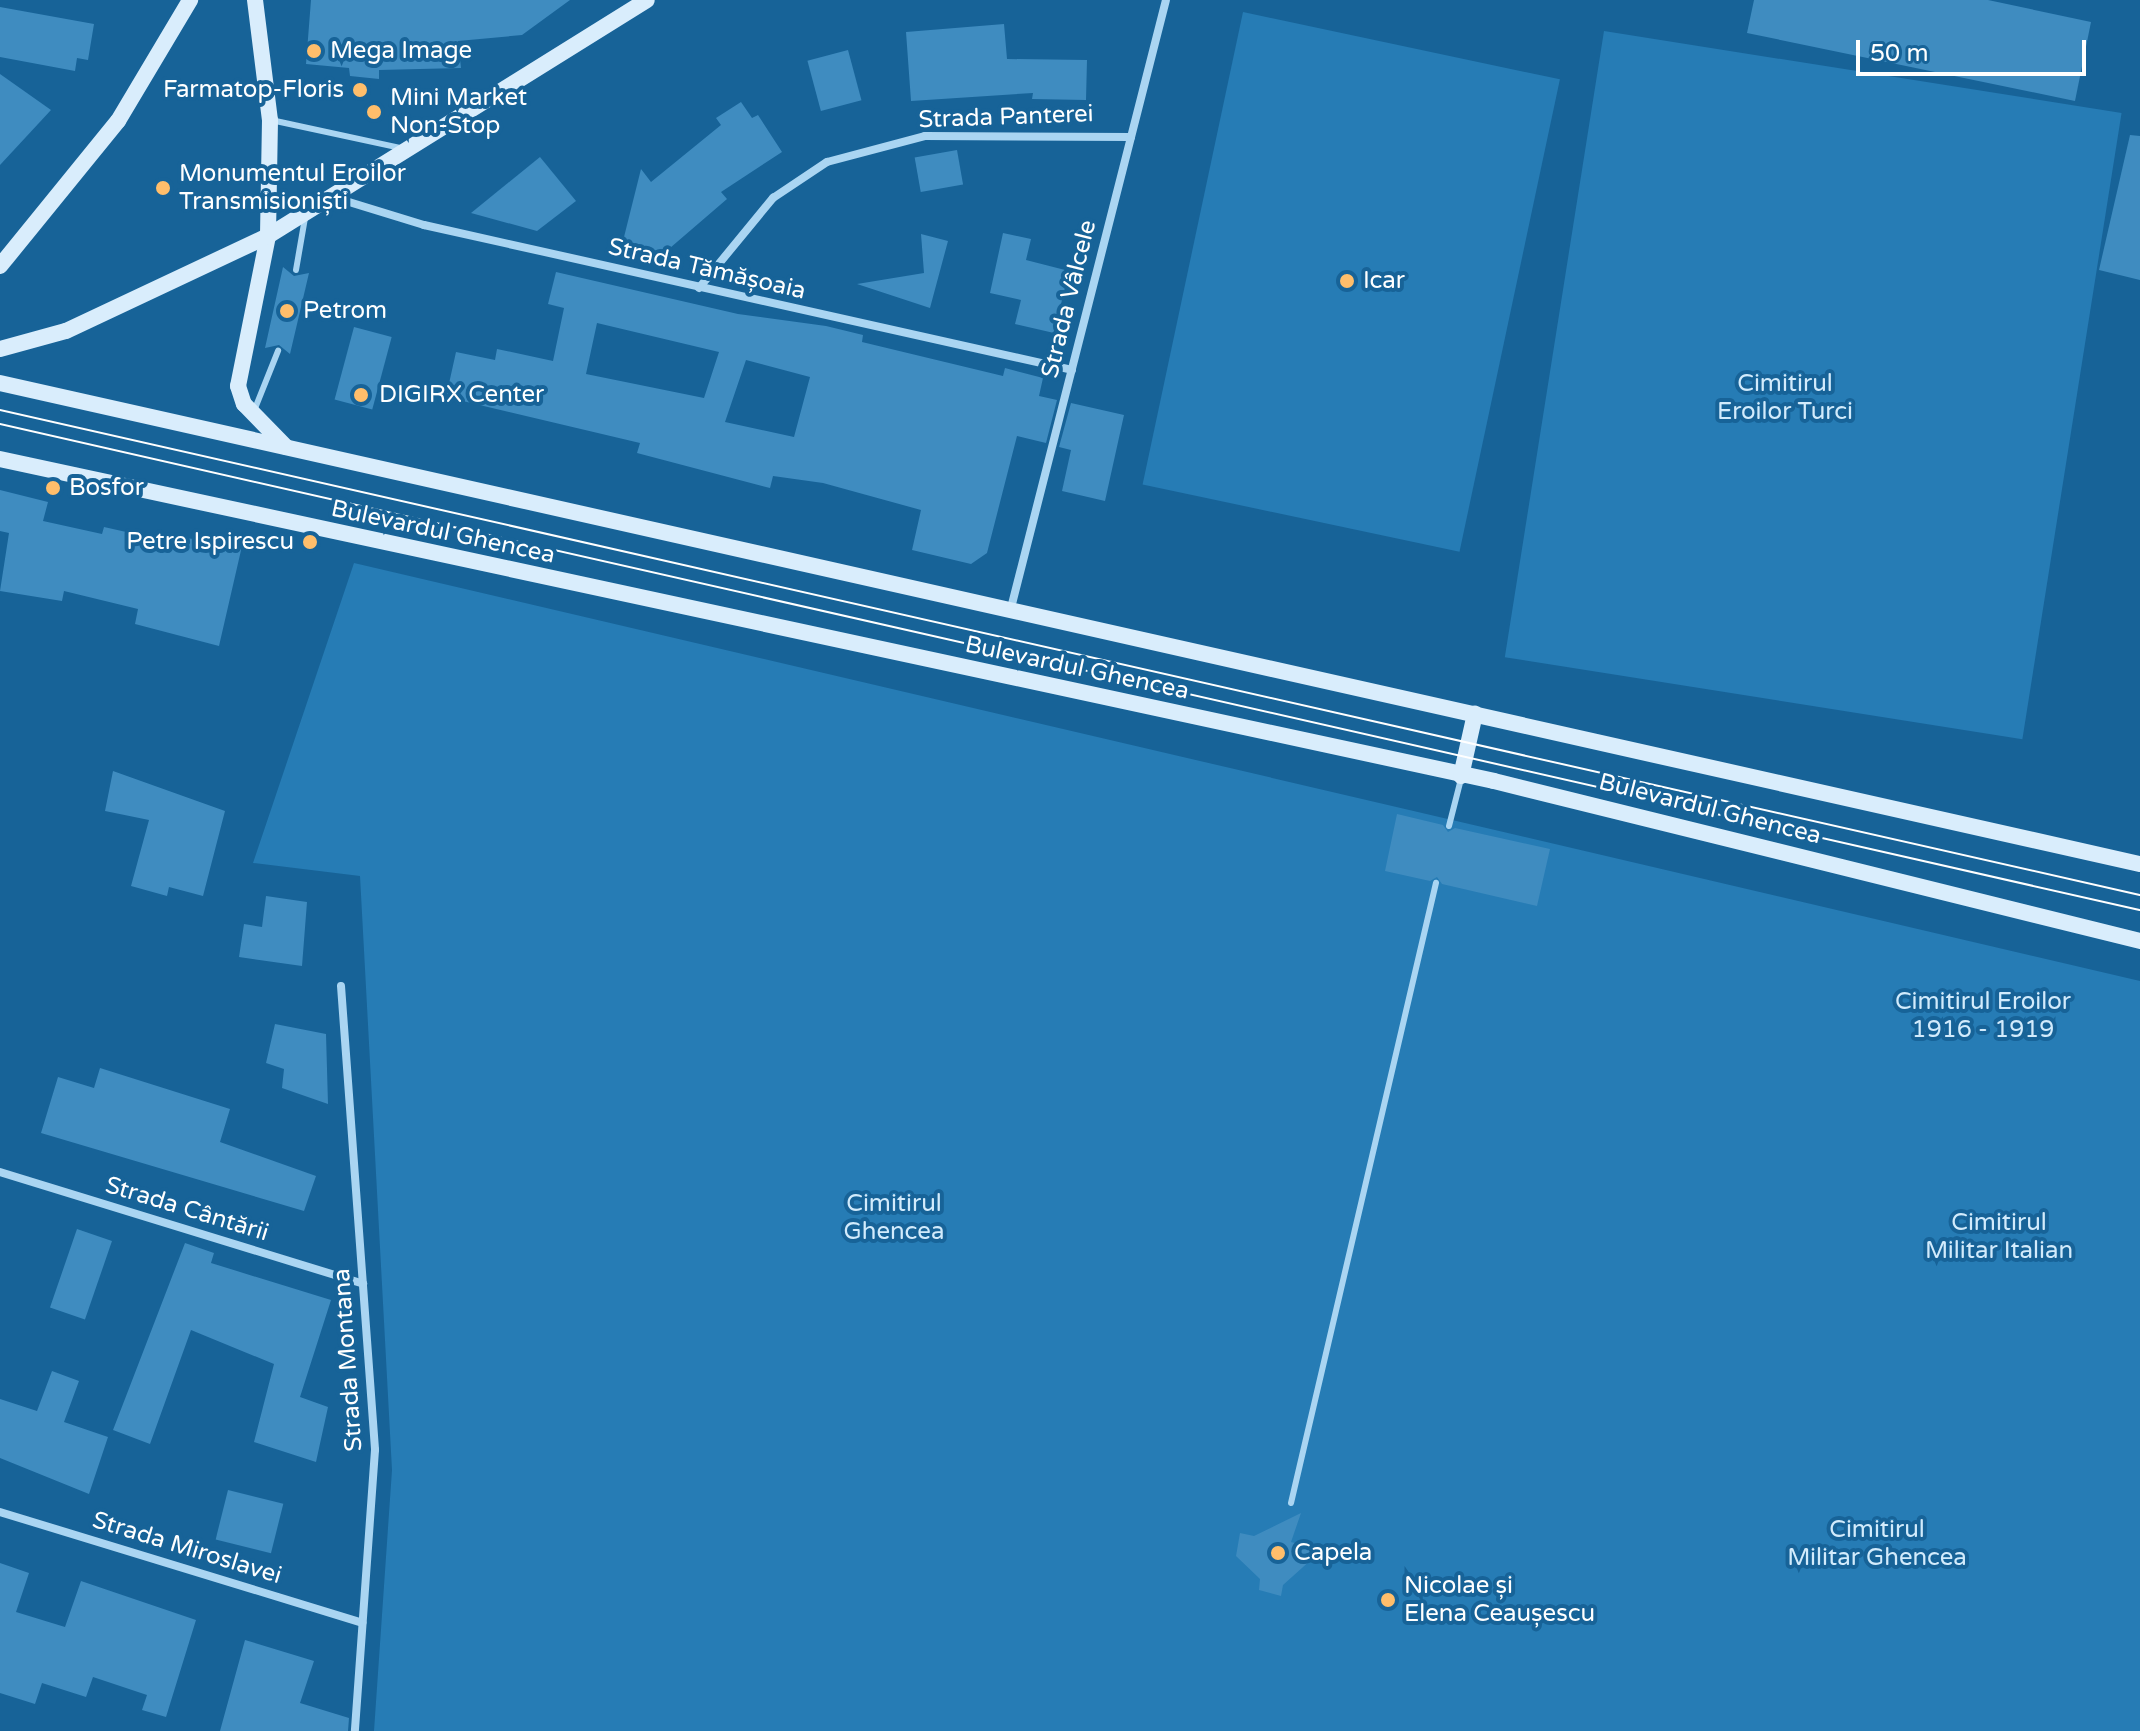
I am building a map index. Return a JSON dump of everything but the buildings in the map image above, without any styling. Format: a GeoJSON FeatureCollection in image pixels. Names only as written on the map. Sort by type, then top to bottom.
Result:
{"type":"FeatureCollection","features":[{"type":"Feature","properties":{"kind":"main road"},"geometry":{"type":"LineString","coordinates":[[0,266],[118,121],[190,0]]}},
{"type":"Feature","properties":{"kind":"main road"},"geometry":{"type":"LineString","coordinates":[[255,0],[270,120],[268,236],[237,366],[238,386],[253,415],[287,448]]}},
{"type":"Feature","properties":{"kind":"main road"},"geometry":{"type":"LineString","coordinates":[[0,349],[66,331],[268,236],[336,198],[647,0]]}},
{"type":"Feature","properties":{"kind":"main road","name":"Bulevardul Ghencea"},"geometry":{"type":"LineString","coordinates":[[0,383],[2140,864]]}},
{"type":"Feature","properties":{"kind":"main road","name":"Bulevardul Ghencea"},"geometry":{"type":"LineString","coordinates":[[0,459],[1461,776],[2140,941]]}},
{"type":"Feature","properties":{"kind":"main road"},"geometry":{"type":"LineString","coordinates":[[1461,776],[1475,714]]}},
{"type":"Feature","properties":{"kind":"street","name":"Strada Vâlcele"},"geometry":{"type":"LineString","coordinates":[[1011,608],[1166,0]]}},
{"type":"Feature","properties":{"kind":"street","name":"Strada Panterei"},"geometry":{"type":"LineString","coordinates":[[699,288],[773,198],[827,162],[925,136],[1131,137]]}},
{"type":"Feature","properties":{"kind":"street","name":"Strada Tămășoaia"},"geometry":{"type":"LineString","coordinates":[[336,198],[699,288],[1072,370]]}},
{"type":"Feature","properties":{"kind":"street","name":"Strada Montana"},"geometry":{"type":"LineString","coordinates":[[341,986],[375,1450],[355,1731]]}},
{"type":"Feature","properties":{"kind":"street","name":"Strada Cântării"},"geometry":{"type":"LineString","coordinates":[[0,1172],[363,1284]]}},
{"type":"Feature","properties":{"kind":"street","name":"Strada Miroslavei"},"geometry":{"type":"LineString","coordinates":[[0,1512],[362,1623]]}},
{"type":"Feature","properties":{"kind":"lane"},"geometry":{"type":"LineString","coordinates":[[270,120],[411,150]]}},
{"type":"Feature","properties":{"kind":"lane"},"geometry":{"type":"LineString","coordinates":[[296,270],[305,216]]}},
{"type":"Feature","properties":{"kind":"lane"},"geometry":{"type":"LineString","coordinates":[[253,415],[278,351]]}},
{"type":"Feature","properties":{"kind":"lane"},"geometry":{"type":"LineString","coordinates":[[1449,826],[1461,776]]}},
{"type":"Feature","properties":{"kind":"lane"},"geometry":{"type":"LineString","coordinates":[[1291,1503],[1436,883]]}},
{"type":"Feature","properties":{"kind":"green space","name":"Icar"},"geometry":{"type":"Polygon","coordinates":[[[1243,12],[1560,79],[1459,552],[1143,484],[1243,12]]]}},
{"type":"Feature","properties":{"kind":"green space","name":"Cimitirul Eroilor Turci"},"geometry":{"type":"Polygon","coordinates":[[[1604,31],[2122,113],[2022,739],[1505,657],[1604,31]]]}},
{"type":"Feature","properties":{"kind":"green space","name":"Cimitirul Ghencea"},"geometry":{"type":"Polygon","coordinates":[[[354,563],[2140,981],[2140,1731],[374,1731],[392,1470],[360,876],[253,863],[354,563]]]}},
{"type":"Feature","properties":{"kind":"tram line"},"geometry":{"type":"LineString","coordinates":[[0,410],[2140,895]]}},
{"type":"Feature","properties":{"kind":"tram line"},"geometry":{"type":"LineString","coordinates":[[0,424],[2140,910]]}},
{"type":"Feature","properties":{"kind":"place","name":"Mega Image"},"geometry":{"type":"Point","coordinates":[314,51]}},
{"type":"Feature","properties":{"kind":"place","name":"Farmatop-Floris"},"geometry":{"type":"Point","coordinates":[360,90]}},
{"type":"Feature","properties":{"kind":"place","name":"Mini Market Non-Stop"},"geometry":{"type":"Point","coordinates":[374,112]}},
{"type":"Feature","properties":{"kind":"place","name":"Monumentul Eroilor Transmisioniști"},"geometry":{"type":"Point","coordinates":[163,188]}},
{"type":"Feature","properties":{"kind":"place","name":"Icar"},"geometry":{"type":"Point","coordinates":[1347,281]}},
{"type":"Feature","properties":{"kind":"place","name":"Petrom"},"geometry":{"type":"Point","coordinates":[287,311]}},
{"type":"Feature","properties":{"kind":"place","name":"DIGIRX Center"},"geometry":{"type":"Point","coordinates":[361,395]}},
{"type":"Feature","properties":{"kind":"place","name":"Bosfor"},"geometry":{"type":"Point","coordinates":[53,488]}},
{"type":"Feature","properties":{"kind":"place","name":"Petre Ispirescu"},"geometry":{"type":"Point","coordinates":[310,542]}},
{"type":"Feature","properties":{"kind":"place","name":"Capela"},"geometry":{"type":"Point","coordinates":[1278,1553]}},
{"type":"Feature","properties":{"kind":"place","name":"Nicolae și Elena Ceaușescu"},"geometry":{"type":"Point","coordinates":[1388,1600]}},
{"type":"Feature","properties":{"kind":"park label","name":"Cimitirul Eroilor 1916 - 1919"},"geometry":{"type":"Point","coordinates":[1983,1016]}},
{"type":"Feature","properties":{"kind":"park label","name":"Cimitirul Militar Italian"},"geometry":{"type":"Point","coordinates":[1999,1237]}},
{"type":"Feature","properties":{"kind":"park label","name":"Cimitirul Militar Ghencea"},"geometry":{"type":"Point","coordinates":[1877,1544]}}]}
